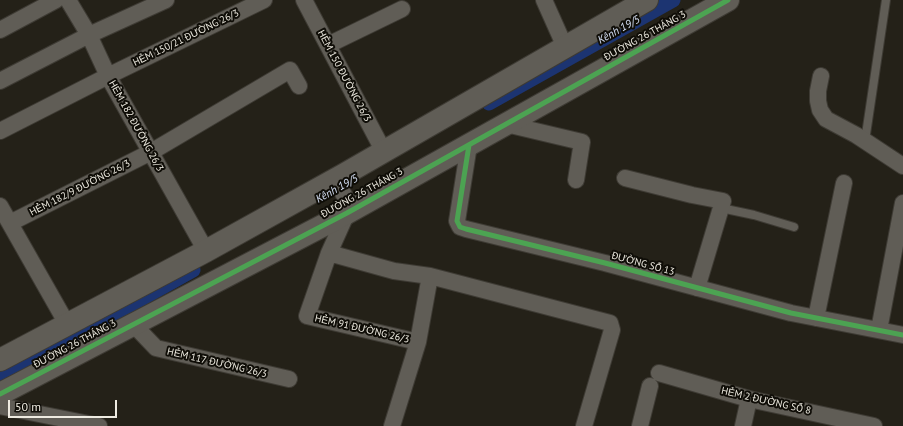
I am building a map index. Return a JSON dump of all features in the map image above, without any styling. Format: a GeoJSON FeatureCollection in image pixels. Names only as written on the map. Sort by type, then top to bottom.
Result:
{"type":"FeatureCollection","features":[{"type":"Feature","properties":{"kind":"street"},"geometry":{"type":"LineString","coordinates":[[0,30],[56,0]]}},
{"type":"Feature","properties":{"kind":"street","name":"HẺM 182 ĐƯỜNG 26/3"},"geometry":{"type":"LineString","coordinates":[[68,0],[89,35],[108,76],[206,251]]}},
{"type":"Feature","properties":{"kind":"street"},"geometry":{"type":"LineString","coordinates":[[0,81],[89,35],[166,0]]}},
{"type":"Feature","properties":{"kind":"street","name":"HẺM 150/21 ĐƯỜNG 26/3"},"geometry":{"type":"LineString","coordinates":[[0,130],[264,0]]}},
{"type":"Feature","properties":{"kind":"street","name":"HẺM 150 ĐƯỜNG 26/3"},"geometry":{"type":"LineString","coordinates":[[304,0],[384,152]]}},
{"type":"Feature","properties":{"kind":"street"},"geometry":{"type":"LineString","coordinates":[[544,0],[565,47]]}},
{"type":"Feature","properties":{"kind":"street"},"geometry":{"type":"LineString","coordinates":[[1,358],[337,182],[384,152],[647,0]]}},
{"type":"Feature","properties":{"kind":"street","name":"ĐƯỜNG 26 THÁNG 3"},"geometry":{"type":"LineString","coordinates":[[0,394],[347,207],[469,145],[728,0]]}},
{"type":"Feature","properties":{"kind":"street"},"geometry":{"type":"LineString","coordinates":[[328,45],[402,9]]}},
{"type":"Feature","properties":{"kind":"street","name":"HẺM 182/9 ĐƯỜNG 26/3"},"geometry":{"type":"LineString","coordinates":[[10,223],[151,152],[290,70],[299,86]]}},
{"type":"Feature","properties":{"kind":"street"},"geometry":{"type":"LineString","coordinates":[[821,76],[818,91],[820,110],[826,119],[865,141],[903,166]]}},
{"type":"Feature","properties":{"kind":"street"},"geometry":{"type":"LineString","coordinates":[[506,124],[582,142],[576,180]]}},
{"type":"Feature","properties":{"kind":"street","name":"ĐƯỜNG SỐ 13"},"geometry":{"type":"LineString","coordinates":[[469,145],[457,221],[460,227],[605,263],[792,313],[903,335]]}},
{"type":"Feature","properties":{"kind":"street"},"geometry":{"type":"LineString","coordinates":[[625,178],[722,204],[697,288]]}},
{"type":"Feature","properties":{"kind":"street"},"geometry":{"type":"LineString","coordinates":[[337,182],[347,207]]}},
{"type":"Feature","properties":{"kind":"street"},"geometry":{"type":"LineString","coordinates":[[816,318],[844,183]]}},
{"type":"Feature","properties":{"kind":"street"},"geometry":{"type":"LineString","coordinates":[[879,330],[903,203]]}},
{"type":"Feature","properties":{"kind":"street"},"geometry":{"type":"LineString","coordinates":[[0,206],[67,324]]}},
{"type":"Feature","properties":{"kind":"street","name":"HẺM 91 ĐƯỜNG 26/3"},"geometry":{"type":"LineString","coordinates":[[347,207],[307,316],[418,342]]}},
{"type":"Feature","properties":{"kind":"street"},"geometry":{"type":"LineString","coordinates":[[329,253],[394,271],[430,276],[610,323],[612,330],[584,426]]}},
{"type":"Feature","properties":{"kind":"street"},"geometry":{"type":"LineString","coordinates":[[392,426],[418,342],[430,276]]}},
{"type":"Feature","properties":{"kind":"street","name":"HẺM 117 ĐƯỜNG 26/3"},"geometry":{"type":"LineString","coordinates":[[132,324],[156,348],[289,379]]}},
{"type":"Feature","properties":{"kind":"street","name":"HẺM 2 ĐƯỜNG SỐ 8"},"geometry":{"type":"LineString","coordinates":[[640,426],[655,380],[874,426]]}},
{"type":"Feature","properties":{"kind":"street"},"geometry":{"type":"LineString","coordinates":[[743,426],[749,399]]}},
{"type":"Feature","properties":{"kind":"street"},"geometry":{"type":"LineString","coordinates":[[0,406],[99,426]]}},
{"type":"Feature","properties":{"kind":"lane"},"geometry":{"type":"LineString","coordinates":[[865,141],[886,0]]}},
{"type":"Feature","properties":{"kind":"lane"},"geometry":{"type":"LineString","coordinates":[[722,204],[794,227]]}},
{"type":"Feature","properties":{"kind":"waterway","name":"Kênh 19/5"},"geometry":{"type":"LineString","coordinates":[[489,103],[673,0]]}},
{"type":"Feature","properties":{"kind":"waterway","name":"Kênh 19/5"},"geometry":{"type":"LineString","coordinates":[[0,378],[193,270]]}},
{"type":"Feature","properties":{"kind":"cycle path"},"geometry":{"type":"LineString","coordinates":[[0,394],[347,213],[728,0]]}},
{"type":"Feature","properties":{"kind":"cycle path"},"geometry":{"type":"LineString","coordinates":[[469,145],[457,221],[460,227],[605,263],[791,313],[903,335]]}}]}
